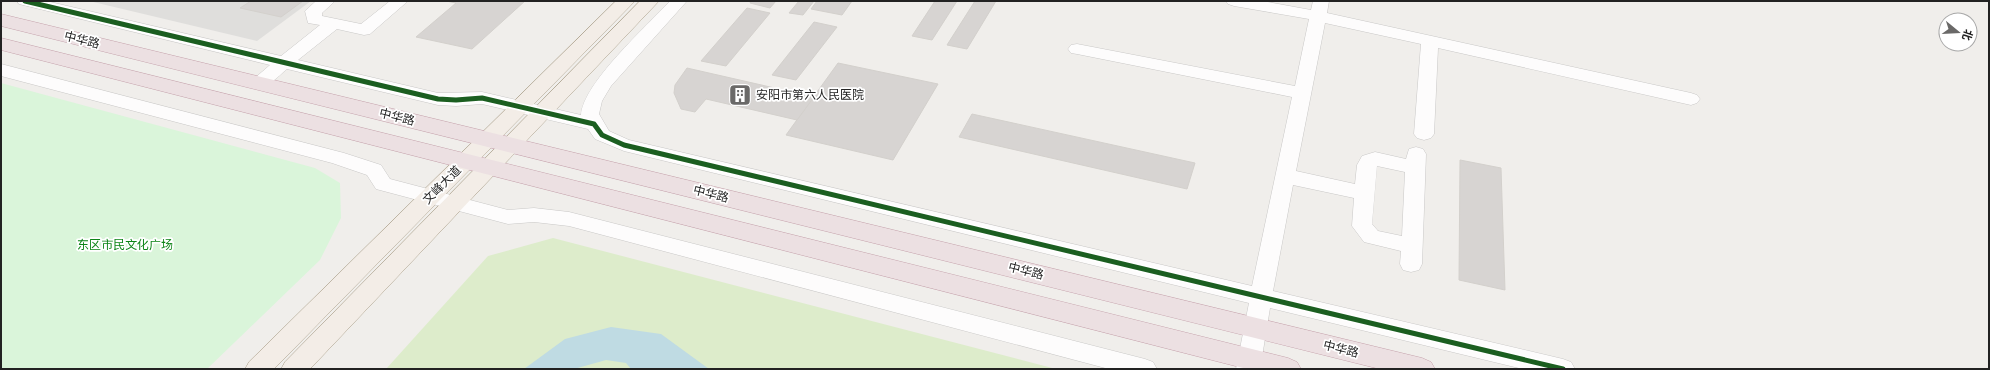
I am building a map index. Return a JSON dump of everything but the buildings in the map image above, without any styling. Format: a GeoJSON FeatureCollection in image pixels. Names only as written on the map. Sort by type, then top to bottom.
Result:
{"type":"FeatureCollection","features":[{"type":"Feature","properties":{"kind":"highway","name":"中华路"},"geometry":{"type":"LineString","coordinates":[[1,20],[1422,369]]}},
{"type":"Feature","properties":{"kind":"highway","name":"中华路"},"geometry":{"type":"LineString","coordinates":[[1,44],[490,167],[1249,364],[1288,369]]}},
{"type":"Feature","properties":{"kind":"main road","name":"文峰大道"},"geometry":{"type":"LineString","coordinates":[[258,369],[626,1]]}},
{"type":"Feature","properties":{"kind":"main road","name":"文峰大道"},"geometry":{"type":"LineString","coordinates":[[294,369],[650,1]]}},
{"type":"Feature","properties":{"kind":"street"},"geometry":{"type":"LineString","coordinates":[[25,1],[438,99],[456,100],[482,98],[594,124]]}},
{"type":"Feature","properties":{"kind":"street"},"geometry":{"type":"LineString","coordinates":[[327,1],[313,11],[314,19],[364,30],[400,1]]}},
{"type":"Feature","properties":{"kind":"street"},"geometry":{"type":"LineString","coordinates":[[679,1],[603,83],[593,101],[590,114],[594,124],[602,135],[624,145],[1563,369]]}},
{"type":"Feature","properties":{"kind":"street"},"geometry":{"type":"LineString","coordinates":[[1234,1],[1319,9],[1430,41],[1691,99]]}},
{"type":"Feature","properties":{"kind":"street"},"geometry":{"type":"LineString","coordinates":[[1249,364],[1319,9]]}},
{"type":"Feature","properties":{"kind":"street"},"geometry":{"type":"LineString","coordinates":[[258,83],[334,23]]}},
{"type":"Feature","properties":{"kind":"street"},"geometry":{"type":"LineString","coordinates":[[1424,134],[1430,41]]}},
{"type":"Feature","properties":{"kind":"street"},"geometry":{"type":"LineString","coordinates":[[1077,49],[1302,93]]}},
{"type":"Feature","properties":{"kind":"street"},"geometry":{"type":"LineString","coordinates":[[1,70],[362,165],[374,170],[383,184],[508,218],[534,215],[569,219],[1145,369]]}},
{"type":"Feature","properties":{"kind":"street"},"geometry":{"type":"LineString","coordinates":[[1375,159],[1415,161],[1411,255],[1367,234],[1362,226],[1365,193],[1367,165],[1369,161],[1375,159]]}},
{"type":"Feature","properties":{"kind":"street"},"geometry":{"type":"LineString","coordinates":[[1285,176],[1365,193]]}},
{"type":"Feature","properties":{"kind":"shaded area"},"geometry":{"type":"Polygon","coordinates":[[[89,1],[311,1],[257,41],[89,1]]]}},
{"type":"Feature","properties":{"kind":"green space","name":"东区市民文化广场"},"geometry":{"type":"Polygon","coordinates":[[[1,83],[315,168],[340,183],[341,218],[320,260],[207,369],[1,369],[1,83]]]}},
{"type":"Feature","properties":{"kind":"green space"},"geometry":{"type":"Polygon","coordinates":[[[553,238],[1056,369],[386,369],[488,256],[553,238]]]}},
{"type":"Feature","properties":{"kind":"water"},"geometry":{"type":"Polygon","coordinates":[[[611,327],[661,334],[709,369],[631,369],[626,363],[606,360],[574,369],[524,369],[565,339],[611,327]]]}},
{"type":"Feature","properties":{"kind":"cycle path"},"geometry":{"type":"LineString","coordinates":[[25,1],[438,99],[456,100],[482,98],[594,124],[602,135],[624,145],[1563,369]]}},
{"type":"Feature","properties":{"kind":"place","name":"安阳市第六人民医院"},"geometry":{"type":"Point","coordinates":[740,95]}}]}
